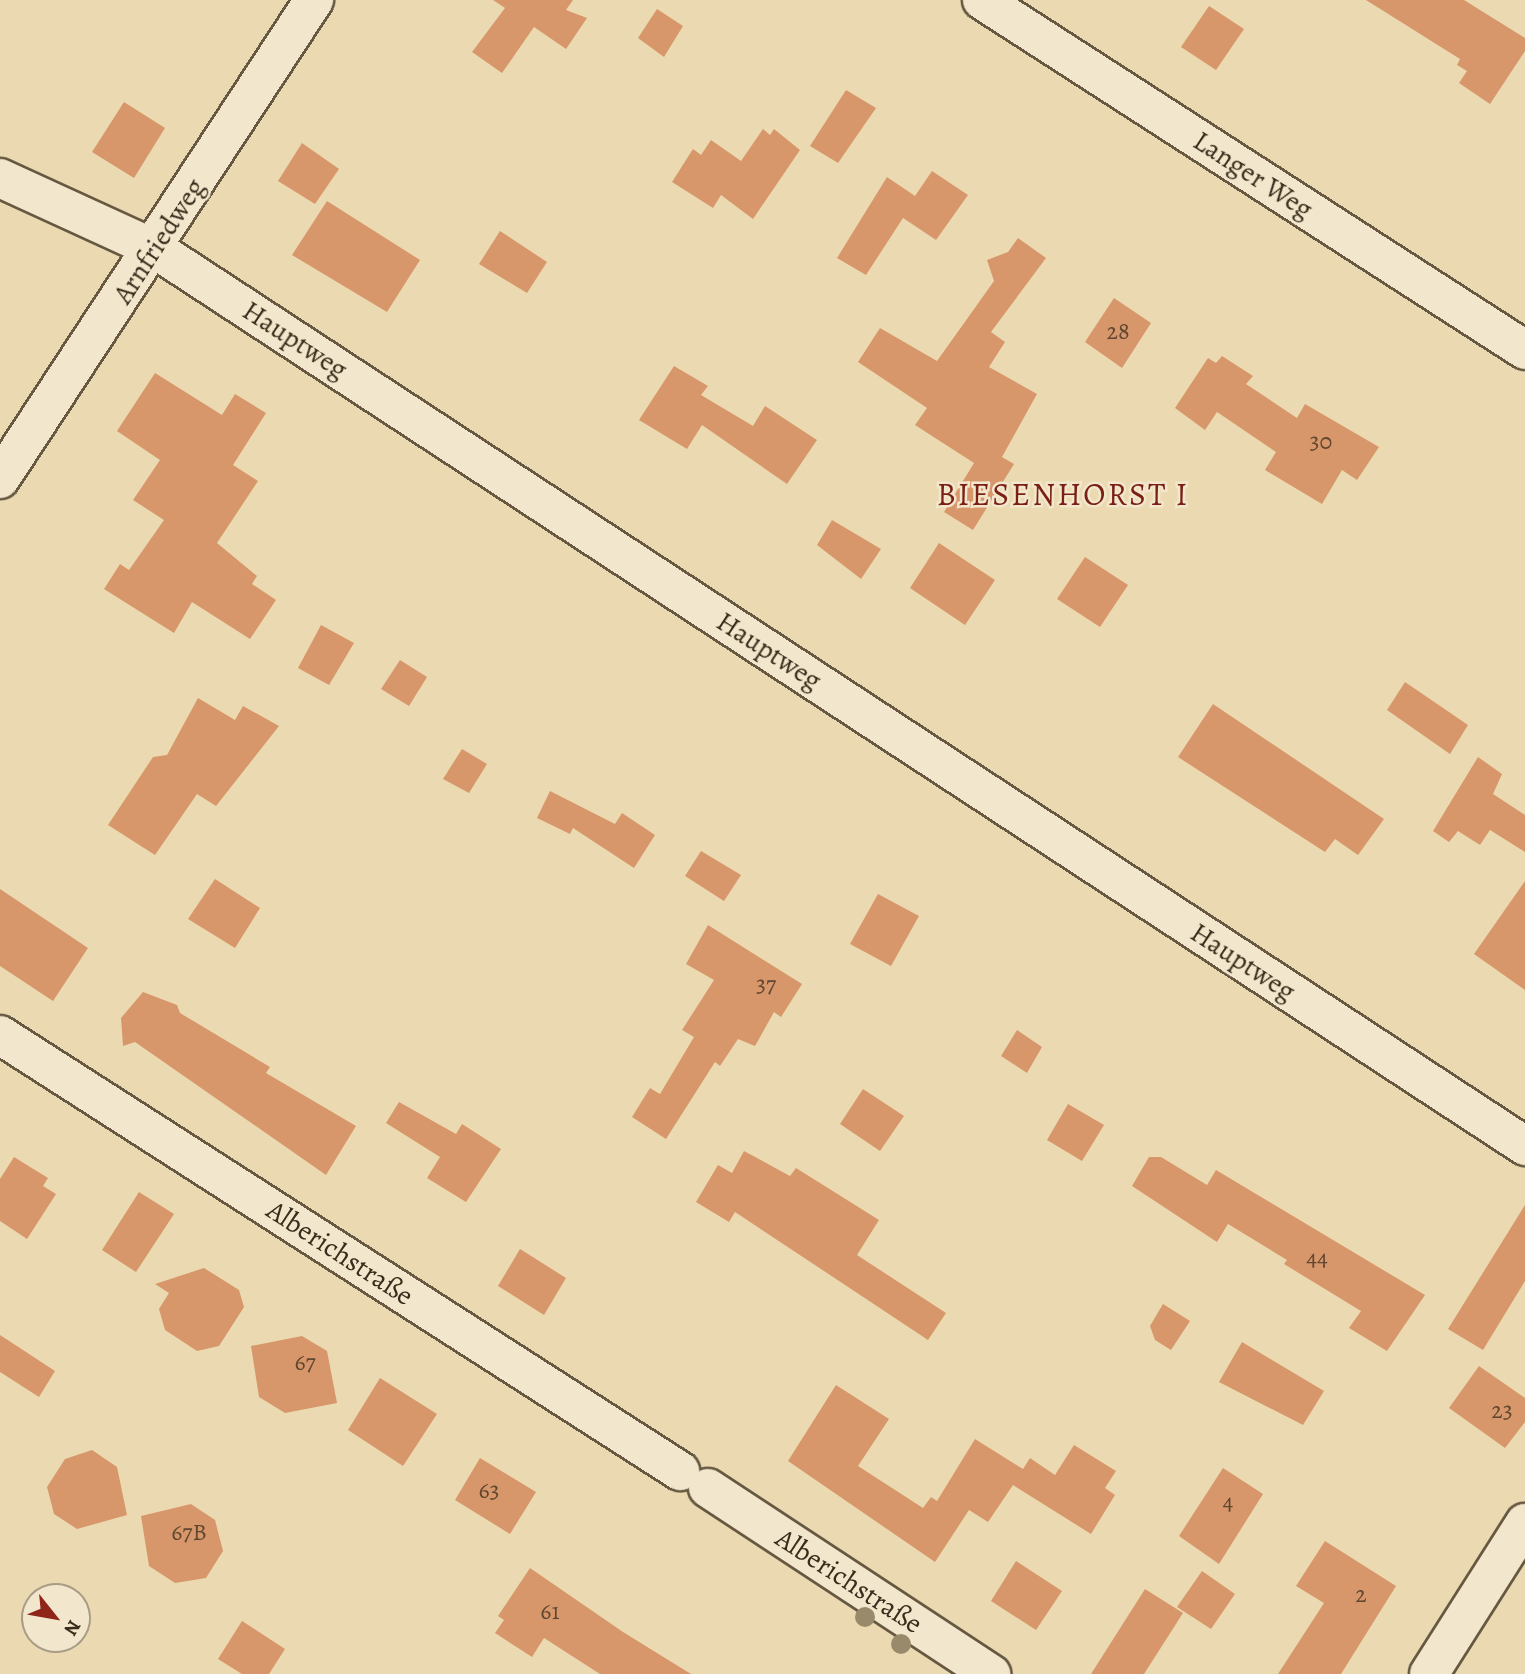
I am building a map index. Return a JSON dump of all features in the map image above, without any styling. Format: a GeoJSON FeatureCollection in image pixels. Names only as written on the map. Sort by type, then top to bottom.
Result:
{"type":"FeatureCollection","features":[{"type":"Feature","properties":{"kind":"street","name":"Arnfriedweg"},"geometry":{"type":"LineString","coordinates":[[0,479],[155,249],[314,0]]}},
{"type":"Feature","properties":{"kind":"street","name":"Langer Weg"},"geometry":{"type":"LineString","coordinates":[[982,0],[1525,350]]}},
{"type":"Feature","properties":{"kind":"street","name":"Hauptweg"},"geometry":{"type":"LineString","coordinates":[[0,178],[155,249],[1525,1146]]}},
{"type":"Feature","properties":{"kind":"street","name":"Alberichstraße"},"geometry":{"type":"LineString","coordinates":[[0,1035],[694,1479],[991,1674]]}},
{"type":"Feature","properties":{"kind":"street"},"geometry":{"type":"LineString","coordinates":[[1429,1674],[1525,1523]]}},
{"type":"Feature","properties":{"kind":"building"},"geometry":{"type":"Polygon","coordinates":[[[493,0],[573,0],[566,10],[587,18],[566,49],[534,27],[502,73],[472,52],[505,8],[493,0]]]}},
{"type":"Feature","properties":{"kind":"building"},"geometry":{"type":"Polygon","coordinates":[[[1366,0],[1464,0],[1525,38],[1525,51],[1490,104],[1459,83],[1467,71],[1457,65],[1460,59],[1366,0]]]}},
{"type":"Feature","properties":{"kind":"building"},"geometry":{"type":"Polygon","coordinates":[[[1209,6],[1244,29],[1216,70],[1181,47],[1209,6]]]}},
{"type":"Feature","properties":{"kind":"building"},"geometry":{"type":"Polygon","coordinates":[[[657,9],[683,26],[664,57],[638,38],[657,9]]]}},
{"type":"Feature","properties":{"kind":"building"},"geometry":{"type":"Polygon","coordinates":[[[846,90],[876,108],[838,163],[810,146],[846,90]]]}},
{"type":"Feature","properties":{"kind":"building"},"geometry":{"type":"Polygon","coordinates":[[[124,102],[165,128],[134,178],[92,152],[124,102]]]}},
{"type":"Feature","properties":{"kind":"building"},"geometry":{"type":"Polygon","coordinates":[[[763,129],[770,135],[774,129],[800,150],[753,219],[721,195],[713,208],[672,182],[693,149],[701,155],[711,140],[741,161],[763,129]]]}},
{"type":"Feature","properties":{"kind":"building"},"geometry":{"type":"Polygon","coordinates":[[[302,143],[339,169],[315,204],[278,181],[302,143]]]}},
{"type":"Feature","properties":{"kind":"building"},"geometry":{"type":"Polygon","coordinates":[[[932,171],[968,195],[936,240],[903,218],[866,275],[837,258],[887,177],[915,196],[932,171]]]}},
{"type":"Feature","properties":{"kind":"building"},"geometry":{"type":"Polygon","coordinates":[[[327,201],[420,260],[387,312],[292,255],[327,201]]]}},
{"type":"Feature","properties":{"kind":"building"},"geometry":{"type":"Polygon","coordinates":[[[500,231],[547,262],[527,293],[479,264],[500,231]]]}},
{"type":"Feature","properties":{"kind":"building"},"geometry":{"type":"Polygon","coordinates":[[[1018,238],[1046,258],[991,332],[1005,342],[989,367],[1037,394],[1002,457],[1014,464],[973,530],[944,512],[974,463],[915,425],[927,408],[858,362],[880,328],[937,361],[994,281],[987,260],[1008,252],[1018,238]]]}},
{"type":"Feature","properties":{"kind":"building"},"geometry":{"type":"Polygon","coordinates":[[[1114,298],[1151,323],[1122,368],[1085,342],[1114,298]]]}},
{"type":"Feature","properties":{"kind":"building"},"geometry":{"type":"Polygon","coordinates":[[[1222,356],[1253,376],[1246,384],[1297,418],[1305,404],[1379,447],[1357,480],[1342,470],[1322,504],[1265,470],[1276,452],[1217,412],[1205,430],[1175,408],[1208,358],[1216,363],[1222,356]]]}},
{"type":"Feature","properties":{"kind":"building"},"geometry":{"type":"Polygon","coordinates":[[[674,366],[708,386],[701,395],[753,426],[765,406],[817,440],[787,484],[702,425],[687,449],[639,420],[674,366]]]}},
{"type":"Feature","properties":{"kind":"building"},"geometry":{"type":"Polygon","coordinates":[[[155,373],[222,415],[235,394],[266,413],[233,465],[258,481],[217,543],[257,576],[252,584],[276,600],[250,639],[192,602],[174,633],[104,589],[120,564],[129,570],[164,520],[133,500],[160,460],[117,431],[155,373]]]}},
{"type":"Feature","properties":{"kind":"building"},"geometry":{"type":"Polygon","coordinates":[[[832,520],[881,549],[861,579],[817,545],[832,520]]]}},
{"type":"Feature","properties":{"kind":"building"},"geometry":{"type":"Polygon","coordinates":[[[939,543],[995,580],[965,625],[910,588],[939,543]]]}},
{"type":"Feature","properties":{"kind":"building"},"geometry":{"type":"Polygon","coordinates":[[[1085,557],[1128,585],[1100,627],[1057,599],[1085,557]]]}},
{"type":"Feature","properties":{"kind":"building"},"geometry":{"type":"Polygon","coordinates":[[[321,625],[354,643],[329,685],[298,668],[321,625]]]}},
{"type":"Feature","properties":{"kind":"building"},"geometry":{"type":"Polygon","coordinates":[[[400,660],[427,677],[409,706],[381,689],[400,660]]]}},
{"type":"Feature","properties":{"kind":"building"},"geometry":{"type":"Polygon","coordinates":[[[1405,682],[1468,725],[1450,754],[1387,710],[1405,682]]]}},
{"type":"Feature","properties":{"kind":"building"},"geometry":{"type":"Polygon","coordinates":[[[198,698],[235,720],[243,706],[279,726],[216,806],[197,794],[155,855],[108,825],[153,757],[167,755],[198,698]]]}},
{"type":"Feature","properties":{"kind":"building"},"geometry":{"type":"Polygon","coordinates":[[[1213,704],[1384,819],[1358,855],[1335,839],[1325,852],[1178,757],[1213,704]]]}},
{"type":"Feature","properties":{"kind":"building"},"geometry":{"type":"Polygon","coordinates":[[[462,749],[487,764],[469,793],[443,779],[462,749]]]}},
{"type":"Feature","properties":{"kind":"building"},"geometry":{"type":"Polygon","coordinates":[[[1478,757],[1502,774],[1493,794],[1525,815],[1525,852],[1490,830],[1480,845],[1458,831],[1449,842],[1433,831],[1478,757]]]}},
{"type":"Feature","properties":{"kind":"building"},"geometry":{"type":"Polygon","coordinates":[[[550,791],[615,824],[622,813],[655,835],[634,868],[573,828],[570,834],[537,818],[550,791]]]}},
{"type":"Feature","properties":{"kind":"building"},"geometry":{"type":"Polygon","coordinates":[[[701,851],[741,875],[724,901],[685,876],[701,851]]]}},
{"type":"Feature","properties":{"kind":"building"},"geometry":{"type":"Polygon","coordinates":[[[215,879],[260,908],[235,948],[188,919],[215,879]]]}},
{"type":"Feature","properties":{"kind":"building"},"geometry":{"type":"Polygon","coordinates":[[[1525,881],[1525,990],[1474,954],[1525,881]]]}},
{"type":"Feature","properties":{"kind":"building"},"geometry":{"type":"Polygon","coordinates":[[[0,889],[88,948],[53,1001],[0,966],[0,889]]]}},
{"type":"Feature","properties":{"kind":"building"},"geometry":{"type":"Polygon","coordinates":[[[878,894],[919,916],[891,966],[850,944],[878,894]]]}},
{"type":"Feature","properties":{"kind":"building"},"geometry":{"type":"Polygon","coordinates":[[[708,925],[802,984],[781,1017],[774,1012],[755,1046],[738,1039],[720,1066],[715,1062],[666,1139],[632,1117],[650,1088],[660,1094],[694,1037],[682,1030],[714,980],[686,964],[708,925]]]}},
{"type":"Feature","properties":{"kind":"building"},"geometry":{"type":"Polygon","coordinates":[[[143,992],[177,1005],[180,1013],[270,1067],[266,1073],[356,1126],[326,1175],[135,1042],[123,1046],[121,1018],[143,992]]]}},
{"type":"Feature","properties":{"kind":"building"},"geometry":{"type":"Polygon","coordinates":[[[1017,1030],[1042,1047],[1027,1073],[1001,1056],[1017,1030]]]}},
{"type":"Feature","properties":{"kind":"building"},"geometry":{"type":"Polygon","coordinates":[[[863,1089],[904,1116],[880,1151],[840,1124],[863,1089]]]}},
{"type":"Feature","properties":{"kind":"building"},"geometry":{"type":"Polygon","coordinates":[[[399,1102],[456,1134],[462,1124],[501,1149],[466,1202],[427,1178],[440,1157],[386,1123],[399,1102]]]}},
{"type":"Feature","properties":{"kind":"building"},"geometry":{"type":"Polygon","coordinates":[[[1068,1104],[1104,1125],[1082,1161],[1047,1140],[1068,1104]]]}},
{"type":"Feature","properties":{"kind":"building"},"geometry":{"type":"Polygon","coordinates":[[[744,1151],[790,1176],[796,1168],[879,1220],[857,1255],[946,1313],[928,1340],[735,1212],[729,1222],[696,1202],[718,1165],[732,1173],[744,1151]]]}},
{"type":"Feature","properties":{"kind":"building"},"geometry":{"type":"Polygon","coordinates":[[[14,1157],[48,1178],[43,1186],[56,1194],[27,1239],[0,1221],[0,1179],[14,1157]]]}},
{"type":"Feature","properties":{"kind":"building"},"geometry":{"type":"Polygon","coordinates":[[[1149,1157],[1161,1157],[1207,1185],[1216,1170],[1425,1295],[1387,1351],[1349,1328],[1361,1311],[1284,1264],[1287,1260],[1228,1224],[1217,1242],[1132,1186],[1149,1157]]]}},
{"type":"Feature","properties":{"kind":"building"},"geometry":{"type":"Polygon","coordinates":[[[139,1192],[174,1214],[136,1272],[102,1250],[139,1192]]]}},
{"type":"Feature","properties":{"kind":"building"},"geometry":{"type":"Polygon","coordinates":[[[1525,1205],[1525,1281],[1483,1350],[1448,1329],[1525,1205]]]}},
{"type":"Feature","properties":{"kind":"building"},"geometry":{"type":"Polygon","coordinates":[[[520,1249],[566,1278],[544,1315],[498,1286],[520,1249]]]}},
{"type":"Feature","properties":{"kind":"building"},"geometry":{"type":"Polygon","coordinates":[[[204,1268],[239,1290],[244,1307],[219,1346],[197,1351],[165,1330],[159,1309],[169,1293],[155,1284],[204,1268]]]}},
{"type":"Feature","properties":{"kind":"building"},"geometry":{"type":"Polygon","coordinates":[[[1163,1304],[1190,1321],[1171,1350],[1155,1340],[1150,1326],[1163,1304]]]}},
{"type":"Feature","properties":{"kind":"building"},"geometry":{"type":"Polygon","coordinates":[[[0,1335],[55,1371],[39,1397],[0,1372],[0,1335]]]}},
{"type":"Feature","properties":{"kind":"building"},"geometry":{"type":"Polygon","coordinates":[[[302,1336],[327,1351],[337,1403],[285,1413],[259,1397],[251,1346],[302,1336]]]}},
{"type":"Feature","properties":{"kind":"building"},"geometry":{"type":"Polygon","coordinates":[[[1242,1342],[1324,1391],[1303,1425],[1219,1382],[1242,1342]]]}},
{"type":"Feature","properties":{"kind":"building"},"geometry":{"type":"Polygon","coordinates":[[[1479,1366],[1525,1398],[1525,1422],[1505,1448],[1449,1408],[1479,1366]]]}},
{"type":"Feature","properties":{"kind":"building"},"geometry":{"type":"Polygon","coordinates":[[[380,1378],[437,1414],[403,1466],[348,1430],[380,1378]]]}},
{"type":"Feature","properties":{"kind":"building"},"geometry":{"type":"Polygon","coordinates":[[[836,1385],[889,1419],[858,1466],[923,1508],[931,1497],[937,1501],[975,1439],[1023,1469],[1030,1458],[1055,1475],[1074,1445],[1116,1471],[1105,1488],[1115,1495],[1091,1534],[1013,1485],[988,1522],[969,1510],[935,1562],[788,1461],[836,1385]]]}},
{"type":"Feature","properties":{"kind":"building"},"geometry":{"type":"Polygon","coordinates":[[[92,1450],[117,1467],[127,1515],[77,1529],[54,1514],[47,1487],[65,1459],[92,1450]]]}},
{"type":"Feature","properties":{"kind":"building"},"geometry":{"type":"Polygon","coordinates":[[[480,1458],[536,1492],[510,1534],[455,1500],[480,1458]]]}},
{"type":"Feature","properties":{"kind":"building"},"geometry":{"type":"Polygon","coordinates":[[[1223,1468],[1263,1494],[1219,1564],[1179,1536],[1223,1468]]]}},
{"type":"Feature","properties":{"kind":"building"},"geometry":{"type":"Polygon","coordinates":[[[191,1504],[215,1520],[223,1551],[206,1578],[175,1583],[149,1566],[141,1516],[191,1504]]]}},
{"type":"Feature","properties":{"kind":"building"},"geometry":{"type":"Polygon","coordinates":[[[1325,1541],[1396,1586],[1341,1674],[1278,1674],[1324,1603],[1296,1586],[1325,1541]]]}},
{"type":"Feature","properties":{"kind":"building"},"geometry":{"type":"Polygon","coordinates":[[[1016,1561],[1062,1591],[1036,1630],[991,1601],[1016,1561]]]}},
{"type":"Feature","properties":{"kind":"building"},"geometry":{"type":"Polygon","coordinates":[[[530,1568],[623,1632],[691,1674],[600,1674],[544,1638],[532,1657],[495,1633],[504,1620],[498,1616],[530,1568]]]}},
{"type":"Feature","properties":{"kind":"building"},"geometry":{"type":"Polygon","coordinates":[[[1202,1571],[1235,1594],[1211,1629],[1177,1607],[1202,1571]]]}},
{"type":"Feature","properties":{"kind":"building"},"geometry":{"type":"Polygon","coordinates":[[[1145,1589],[1183,1613],[1144,1674],[1091,1674],[1145,1589]]]}},
{"type":"Feature","properties":{"kind":"building"},"geometry":{"type":"Polygon","coordinates":[[[242,1621],[285,1649],[269,1674],[242,1674],[218,1659],[242,1621]]]}},
{"type":"Feature","properties":{"kind":"district","name":"BIESENHORST I"},"geometry":{"type":"Point","coordinates":[1063,494]}}]}
